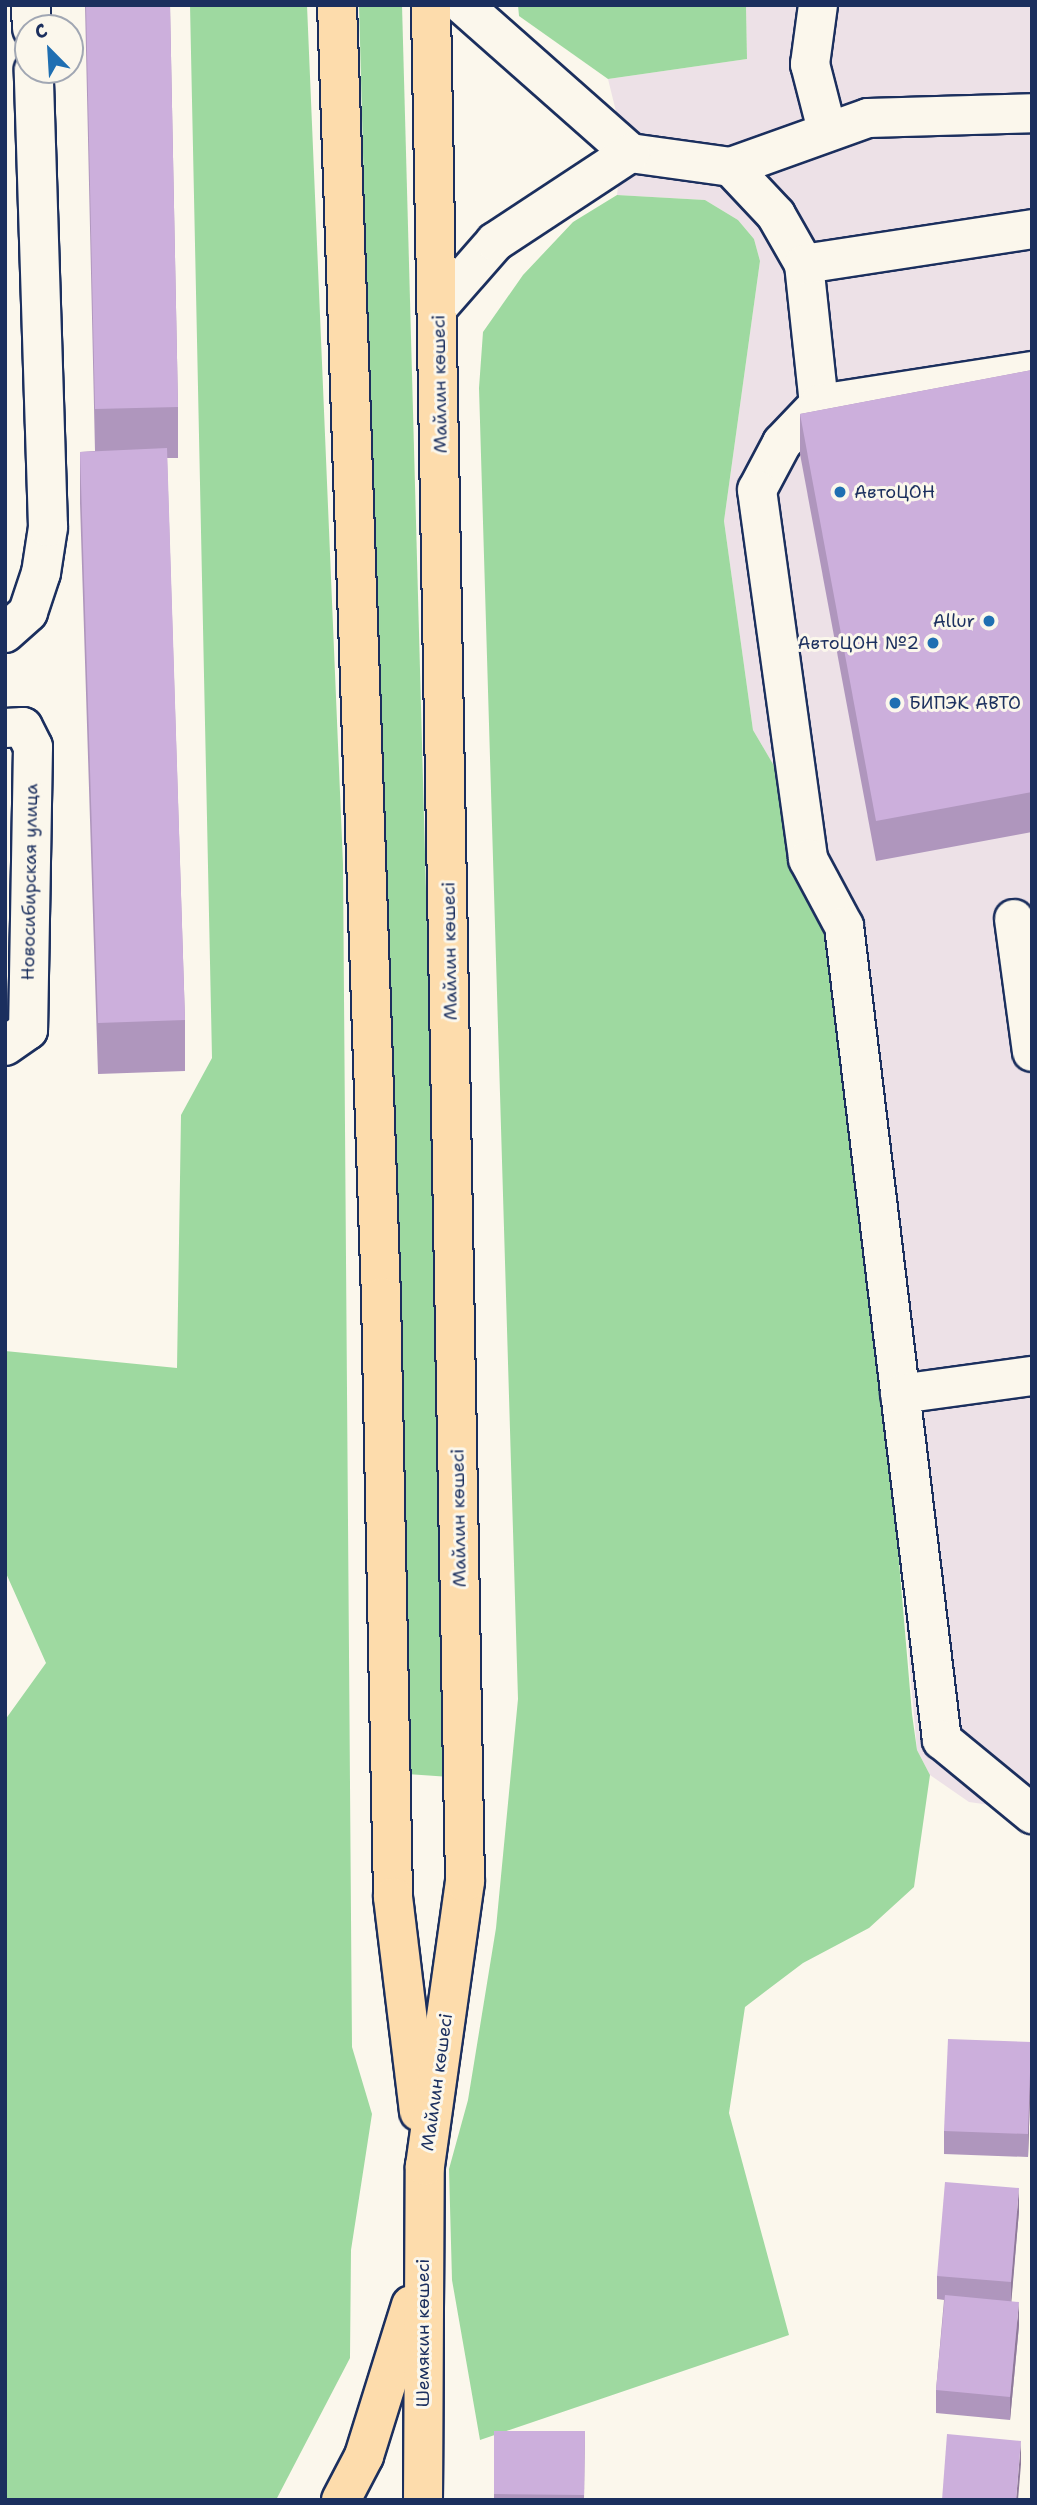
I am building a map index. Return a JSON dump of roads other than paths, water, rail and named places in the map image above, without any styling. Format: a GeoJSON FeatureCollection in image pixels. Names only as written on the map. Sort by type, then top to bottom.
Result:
{"type":"FeatureCollection","features":[{"type":"Feature","properties":{"kind":"main road","name":"Майлин көшесі"},"geometry":{"type":"LineString","coordinates":[[337,5],[381,1297],[393,1897],[425,2166]]}},
{"type":"Feature","properties":{"kind":"main road","name":"Майлин көшесі"},"geometry":{"type":"LineString","coordinates":[[425,2166],[465,1882],[439,306],[430,5]]}},
{"type":"Feature","properties":{"kind":"main road","name":"Шемякин көшесі"},"geometry":{"type":"LineString","coordinates":[[423,2500],[422,2269],[425,2166]]}},
{"type":"Feature","properties":{"kind":"main road"},"geometry":{"type":"LineString","coordinates":[[341,2500],[364,2456],[422,2269]]}},
{"type":"Feature","properties":{"kind":"street"},"geometry":{"type":"LineString","coordinates":[[463,5],[630,153],[730,167],[827,130],[868,118],[1032,113]]}},
{"type":"Feature","properties":{"kind":"street"},"geometry":{"type":"LineString","coordinates":[[818,5],[810,64],[827,130]]}},
{"type":"Feature","properties":{"kind":"street"},"geometry":{"type":"LineString","coordinates":[[5,633],[28,612],[41,573],[48,527],[34,84]]}},
{"type":"Feature","properties":{"kind":"street"},"geometry":{"type":"LineString","coordinates":[[439,306],[495,242],[630,153]]}},
{"type":"Feature","properties":{"kind":"street"},"geometry":{"type":"LineString","coordinates":[[730,167],[776,215],[804,264],[819,404]]}},
{"type":"Feature","properties":{"kind":"street"},"geometry":{"type":"LineString","coordinates":[[804,264],[1032,229]]}},
{"type":"Feature","properties":{"kind":"street"},"geometry":{"type":"LineString","coordinates":[[1032,370],[819,404],[782,443],[757,489],[808,859],[844,926],[942,1740],[1032,1814]]}},
{"type":"Feature","properties":{"kind":"street","name":"Новосибирская улица"},"geometry":{"type":"LineString","coordinates":[[5,728],[23,727],[33,747],[28,1030],[5,1046]]}},
{"type":"Feature","properties":{"kind":"street"},"geometry":{"type":"LineString","coordinates":[[1014,919],[1032,1052]]}},
{"type":"Feature","properties":{"kind":"street"},"geometry":{"type":"LineString","coordinates":[[900,1394],[1032,1376]]}},
{"type":"Feature","properties":{"kind":"place","name":"АвтоЦОН"},"geometry":{"type":"Point","coordinates":[840,492]}},
{"type":"Feature","properties":{"kind":"place","name":"Allur"},"geometry":{"type":"Point","coordinates":[989,621]}},
{"type":"Feature","properties":{"kind":"place","name":"АвтоЦОН №2"},"geometry":{"type":"Point","coordinates":[933,643]}},
{"type":"Feature","properties":{"kind":"place","name":"БИПЭК АВТО"},"geometry":{"type":"Point","coordinates":[895,703]}}]}
